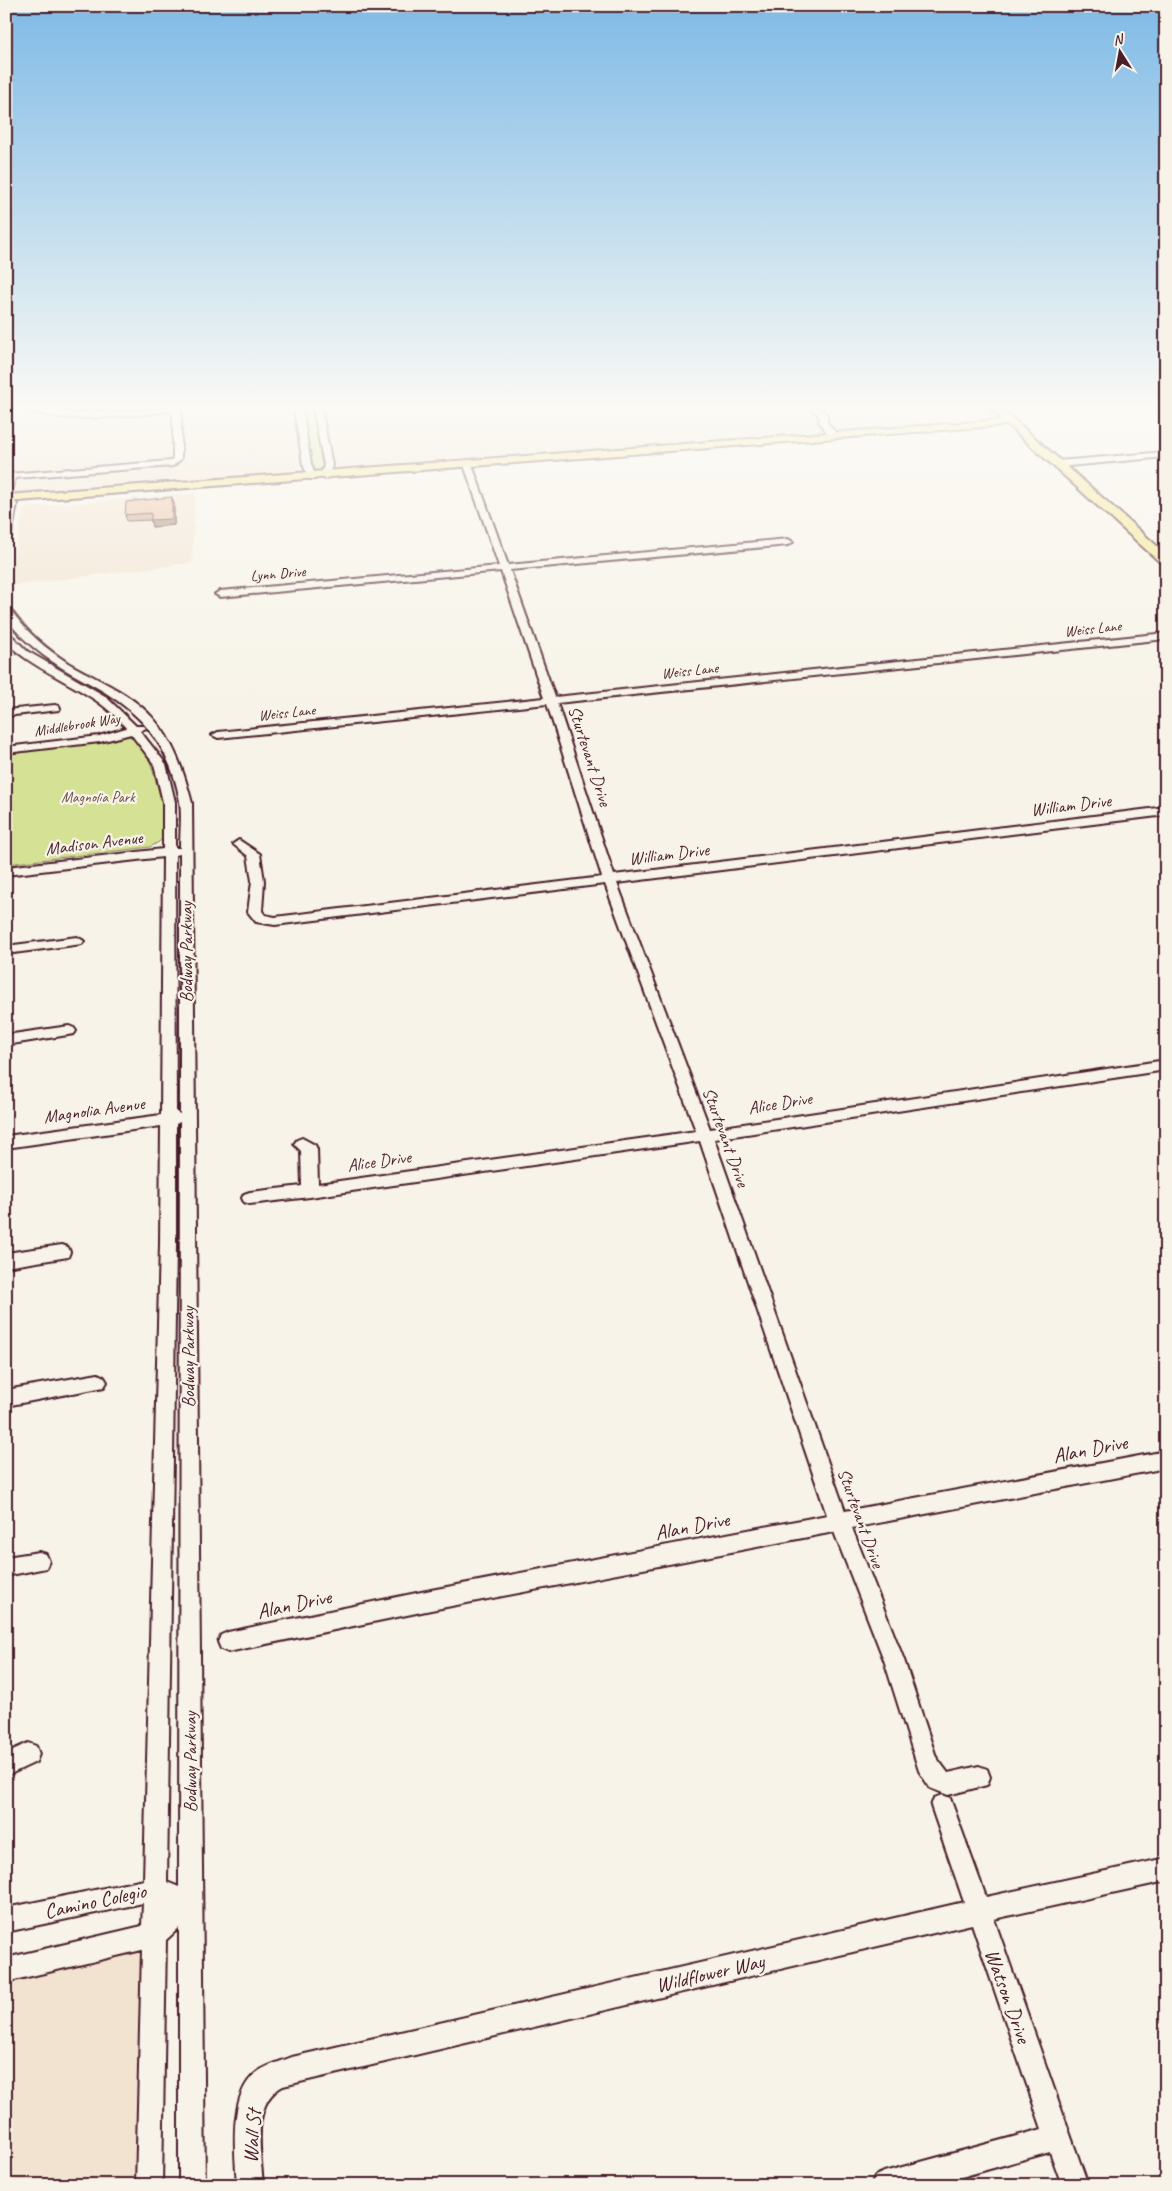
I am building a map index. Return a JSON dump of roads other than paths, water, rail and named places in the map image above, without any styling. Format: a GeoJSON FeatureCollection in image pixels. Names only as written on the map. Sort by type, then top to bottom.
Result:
{"type":"FeatureCollection","features":[{"type":"Feature","properties":{"kind":"main road"},"geometry":{"type":"LineString","coordinates":[[1110,510],[1164,558]]}},
{"type":"Feature","properties":{"kind":"street"},"geometry":{"type":"LineString","coordinates":[[6,536],[7,510]]}},
{"type":"Feature","properties":{"kind":"street","name":"Sturtevant Drive"},"geometry":{"type":"LineString","coordinates":[[483,510],[551,701],[609,879],[705,1135],[839,1522],[894,1660],[927,1762],[938,1780],[948,1784],[979,1777]]}},
{"type":"Feature","properties":{"kind":"street","name":"Lynn Drive"},"geometry":{"type":"LineString","coordinates":[[220,594],[788,542]]}},
{"type":"Feature","properties":{"kind":"street","name":"Bodway Parkway"},"geometry":{"type":"LineString","coordinates":[[6,611],[16,626],[53,658],[127,701],[151,724],[175,760],[186,803],[178,851],[167,1120],[168,1244],[149,2185]]}},
{"type":"Feature","properties":{"kind":"street","name":"Bodway Parkway"},"geometry":{"type":"LineString","coordinates":[[6,636],[23,653],[100,698],[134,730],[160,764],[178,851],[187,1116],[192,2185]]}},
{"type":"Feature","properties":{"kind":"street","name":"Weiss Lane"},"geometry":{"type":"LineString","coordinates":[[218,735],[1166,636]]}},
{"type":"Feature","properties":{"kind":"street"},"geometry":{"type":"LineString","coordinates":[[6,713],[55,708]]}},
{"type":"Feature","properties":{"kind":"street","name":"Middlebrook Way"},"geometry":{"type":"LineString","coordinates":[[6,750],[100,739],[151,724]]}},
{"type":"Feature","properties":{"kind":"street","name":"William Drive"},"geometry":{"type":"LineString","coordinates":[[239,844],[254,854],[258,881],[255,912],[261,919],[275,921],[1166,811]]}},
{"type":"Feature","properties":{"kind":"street","name":"Madison Avenue"},"geometry":{"type":"LineString","coordinates":[[6,871],[178,851]]}},
{"type":"Feature","properties":{"kind":"street"},"geometry":{"type":"LineString","coordinates":[[6,950],[77,941]]}},
{"type":"Feature","properties":{"kind":"street"},"geometry":{"type":"LineString","coordinates":[[6,1040],[69,1031]]}},
{"type":"Feature","properties":{"kind":"street","name":"Alice Drive"},"geometry":{"type":"LineString","coordinates":[[250,1198],[705,1135],[1166,1065]]}},
{"type":"Feature","properties":{"kind":"street","name":"Magnolia Avenue"},"geometry":{"type":"LineString","coordinates":[[6,1142],[187,1116]]}},
{"type":"Feature","properties":{"kind":"street"},"geometry":{"type":"LineString","coordinates":[[302,1144],[309,1149],[310,1191]]}},
{"type":"Feature","properties":{"kind":"street"},"geometry":{"type":"LineString","coordinates":[[6,1260],[62,1252]]}},
{"type":"Feature","properties":{"kind":"street"},"geometry":{"type":"LineString","coordinates":[[6,1398],[98,1382]]}},
{"type":"Feature","properties":{"kind":"street","name":"Alan Drive"},"geometry":{"type":"LineString","coordinates":[[228,1642],[431,1600],[1166,1459]]}},
{"type":"Feature","properties":{"kind":"street"},"geometry":{"type":"LineString","coordinates":[[6,1567],[39,1561]]}},
{"type":"Feature","properties":{"kind":"street"},"geometry":{"type":"LineString","coordinates":[[6,1765],[28,1754]]}},
{"type":"Feature","properties":{"kind":"street","name":"Watson Drive"},"geometry":{"type":"LineString","coordinates":[[942,1806],[1076,2185]]}},
{"type":"Feature","properties":{"kind":"street","name":"Wildflower Way"},"geometry":{"type":"LineString","coordinates":[[259,2088],[273,2077],[292,2070],[978,1910],[1166,1869]]}},
{"type":"Feature","properties":{"kind":"street","name":"Camino Colegio"},"geometry":{"type":"LineString","coordinates":[[6,1920],[155,1889],[191,1904]]}},
{"type":"Feature","properties":{"kind":"street"},"geometry":{"type":"LineString","coordinates":[[6,1970],[153,1935],[191,1904]]}},
{"type":"Feature","properties":{"kind":"street","name":"Wall St"},"geometry":{"type":"LineString","coordinates":[[250,2185],[249,2123],[252,2105],[259,2088]]}},
{"type":"Feature","properties":{"kind":"street"},"geometry":{"type":"LineString","coordinates":[[884,2185],[1058,2137]]}},
{"type":"Feature","properties":{"kind":"park label","name":"Magnolia Park"},"geometry":{"type":"Point","coordinates":[98,797]}}]}
